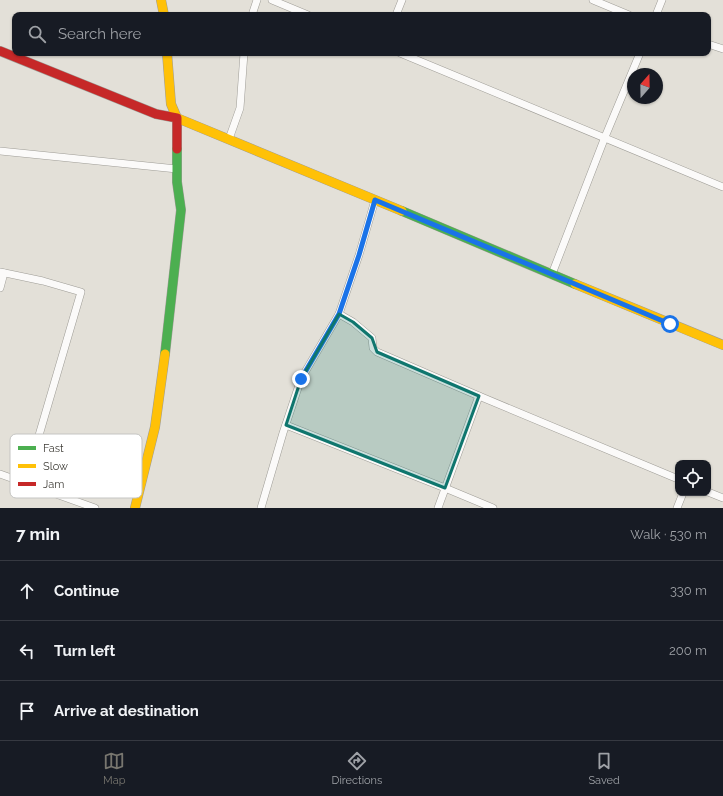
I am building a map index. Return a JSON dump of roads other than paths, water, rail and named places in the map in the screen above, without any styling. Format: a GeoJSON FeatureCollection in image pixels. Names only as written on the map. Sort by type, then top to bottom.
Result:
{"type":"FeatureCollection","features":[{"type":"Feature","properties":{"kind":"street"},"geometry":{"type":"LineString","coordinates":[[161,0],[163,12]]}},
{"type":"Feature","properties":{"kind":"street"},"geometry":{"type":"LineString","coordinates":[[253,12],[257,0]]}},
{"type":"Feature","properties":{"kind":"street"},"geometry":{"type":"LineString","coordinates":[[272,0],[301,12]]}},
{"type":"Feature","properties":{"kind":"street"},"geometry":{"type":"LineString","coordinates":[[397,12],[402,0]]}},
{"type":"Feature","properties":{"kind":"street"},"geometry":{"type":"LineString","coordinates":[[593,0],[622,12]]}},
{"type":"Feature","properties":{"kind":"street"},"geometry":{"type":"LineString","coordinates":[[657,12],[662,0]]}},
{"type":"Feature","properties":{"kind":"street"},"geometry":{"type":"LineString","coordinates":[[711,45],[723,49]]}},
{"type":"Feature","properties":{"kind":"street"},"geometry":{"type":"LineString","coordinates":[[0,51],[12,56]]}},
{"type":"Feature","properties":{"kind":"street"},"geometry":{"type":"LineString","coordinates":[[12,56],[156,114],[177,118],[229,139],[723,346]]}},
{"type":"Feature","properties":{"kind":"street"},"geometry":{"type":"LineString","coordinates":[[142,480],[155,427],[181,210],[177,182],[177,118],[171,104],[167,56]]}},
{"type":"Feature","properties":{"kind":"street"},"geometry":{"type":"LineString","coordinates":[[229,139],[240,108],[244,56]]}},
{"type":"Feature","properties":{"kind":"street"},"geometry":{"type":"LineString","coordinates":[[407,56],[723,187]]}},
{"type":"Feature","properties":{"kind":"street"},"geometry":{"type":"LineString","coordinates":[[552,274],[605,137],[639,56]]}},
{"type":"Feature","properties":{"kind":"street"},"geometry":{"type":"LineString","coordinates":[[0,151],[177,169]]}},
{"type":"Feature","properties":{"kind":"street"},"geometry":{"type":"LineString","coordinates":[[261,508],[301,379],[339,314],[359,255],[375,200]]}},
{"type":"Feature","properties":{"kind":"street"},"geometry":{"type":"LineString","coordinates":[[0,288],[2,273],[43,281],[81,292],[39,434]]}},
{"type":"Feature","properties":{"kind":"street"},"geometry":{"type":"LineString","coordinates":[[339,314],[353,322],[372,338],[373,348],[377,352],[675,478]]}},
{"type":"Feature","properties":{"kind":"street"},"geometry":{"type":"LineString","coordinates":[[438,508],[479,396]]}},
{"type":"Feature","properties":{"kind":"street"},"geometry":{"type":"LineString","coordinates":[[286,425],[493,508]]}},
{"type":"Feature","properties":{"kind":"street"},"geometry":{"type":"LineString","coordinates":[[0,474],[10,478]]}},
{"type":"Feature","properties":{"kind":"street"},"geometry":{"type":"LineString","coordinates":[[711,493],[723,498]]}},
{"type":"Feature","properties":{"kind":"street"},"geometry":{"type":"LineString","coordinates":[[677,508],[682,496]]}},
{"type":"Feature","properties":{"kind":"street"},"geometry":{"type":"LineString","coordinates":[[68,498],[96,508]]}},
{"type":"Feature","properties":{"kind":"street"},"geometry":{"type":"LineString","coordinates":[[135,508],[137,498]]}}]}
